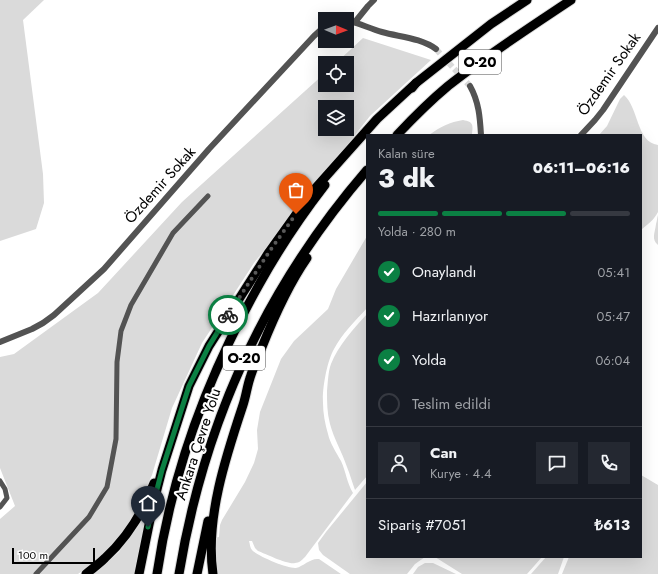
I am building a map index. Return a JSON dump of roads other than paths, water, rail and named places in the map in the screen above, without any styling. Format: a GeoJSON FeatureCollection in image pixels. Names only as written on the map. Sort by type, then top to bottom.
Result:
{"type":"FeatureCollection","features":[{"type":"Feature","properties":{"kind":"highway","name":"Ankara Çevre Yolu"},"geometry":{"type":"LineString","coordinates":[[370,134],[416,83],[491,24],[527,0]]}},
{"type":"Feature","properties":{"kind":"highway","name":"O-20"},"geometry":{"type":"LineString","coordinates":[[398,134],[420,111],[448,86],[507,42],[571,0]]}},
{"type":"Feature","properties":{"kind":"highway"},"geometry":{"type":"LineString","coordinates":[[86,574],[105,558],[119,543],[140,515],[189,386],[209,346],[235,303],[269,252],[312,192],[377,119],[416,83]]}},
{"type":"Feature","properties":{"kind":"highway","name":"Ankara Çevre Yolu"},"geometry":{"type":"LineString","coordinates":[[157,574],[169,513],[184,457],[213,377],[237,325],[267,270],[294,228],[324,186],[366,138]]}},
{"type":"Feature","properties":{"kind":"highway","name":"Ankara Çevre Yolu"},"geometry":{"type":"LineString","coordinates":[[179,574],[197,487],[213,435],[238,370],[262,322],[293,269],[322,226],[366,171]]}},
{"type":"Feature","properties":{"kind":"highway"},"geometry":{"type":"LineString","coordinates":[[197,574],[210,514],[226,458],[250,377],[266,337],[305,261],[366,177]]}},
{"type":"Feature","properties":{"kind":"highway"},"geometry":{"type":"LineString","coordinates":[[139,574],[157,489],[189,386]]}},
{"type":"Feature","properties":{"kind":"highway"},"geometry":{"type":"LineString","coordinates":[[213,574],[211,555],[214,511],[226,458]]}},
{"type":"Feature","properties":{"kind":"street"},"geometry":{"type":"LineString","coordinates":[[374,0],[355,22],[381,31],[420,40],[436,49]]}},
{"type":"Feature","properties":{"kind":"street","name":"Özdemir Sokak"},"geometry":{"type":"LineString","coordinates":[[582,134],[603,110],[658,28]]}},
{"type":"Feature","properties":{"kind":"street","name":"Özdemir Sokak"},"geometry":{"type":"LineString","coordinates":[[0,342],[43,323],[54,315],[104,268],[214,144],[318,32]]}},
{"type":"Feature","properties":{"kind":"street"},"geometry":{"type":"LineString","coordinates":[[470,86],[479,109],[481,134]]}},
{"type":"Feature","properties":{"kind":"street"},"geometry":{"type":"LineString","coordinates":[[36,574],[89,517],[107,487],[116,439],[117,362],[121,331],[131,305],[173,233],[208,196]]}},
{"type":"Feature","properties":{"kind":"street"},"geometry":{"type":"LineString","coordinates":[[0,481],[5,489],[7,498],[0,507]]}},
{"type":"Feature","properties":{"kind":"tunnel"},"geometry":{"type":"LineString","coordinates":[[436,49],[470,86]]}}]}
